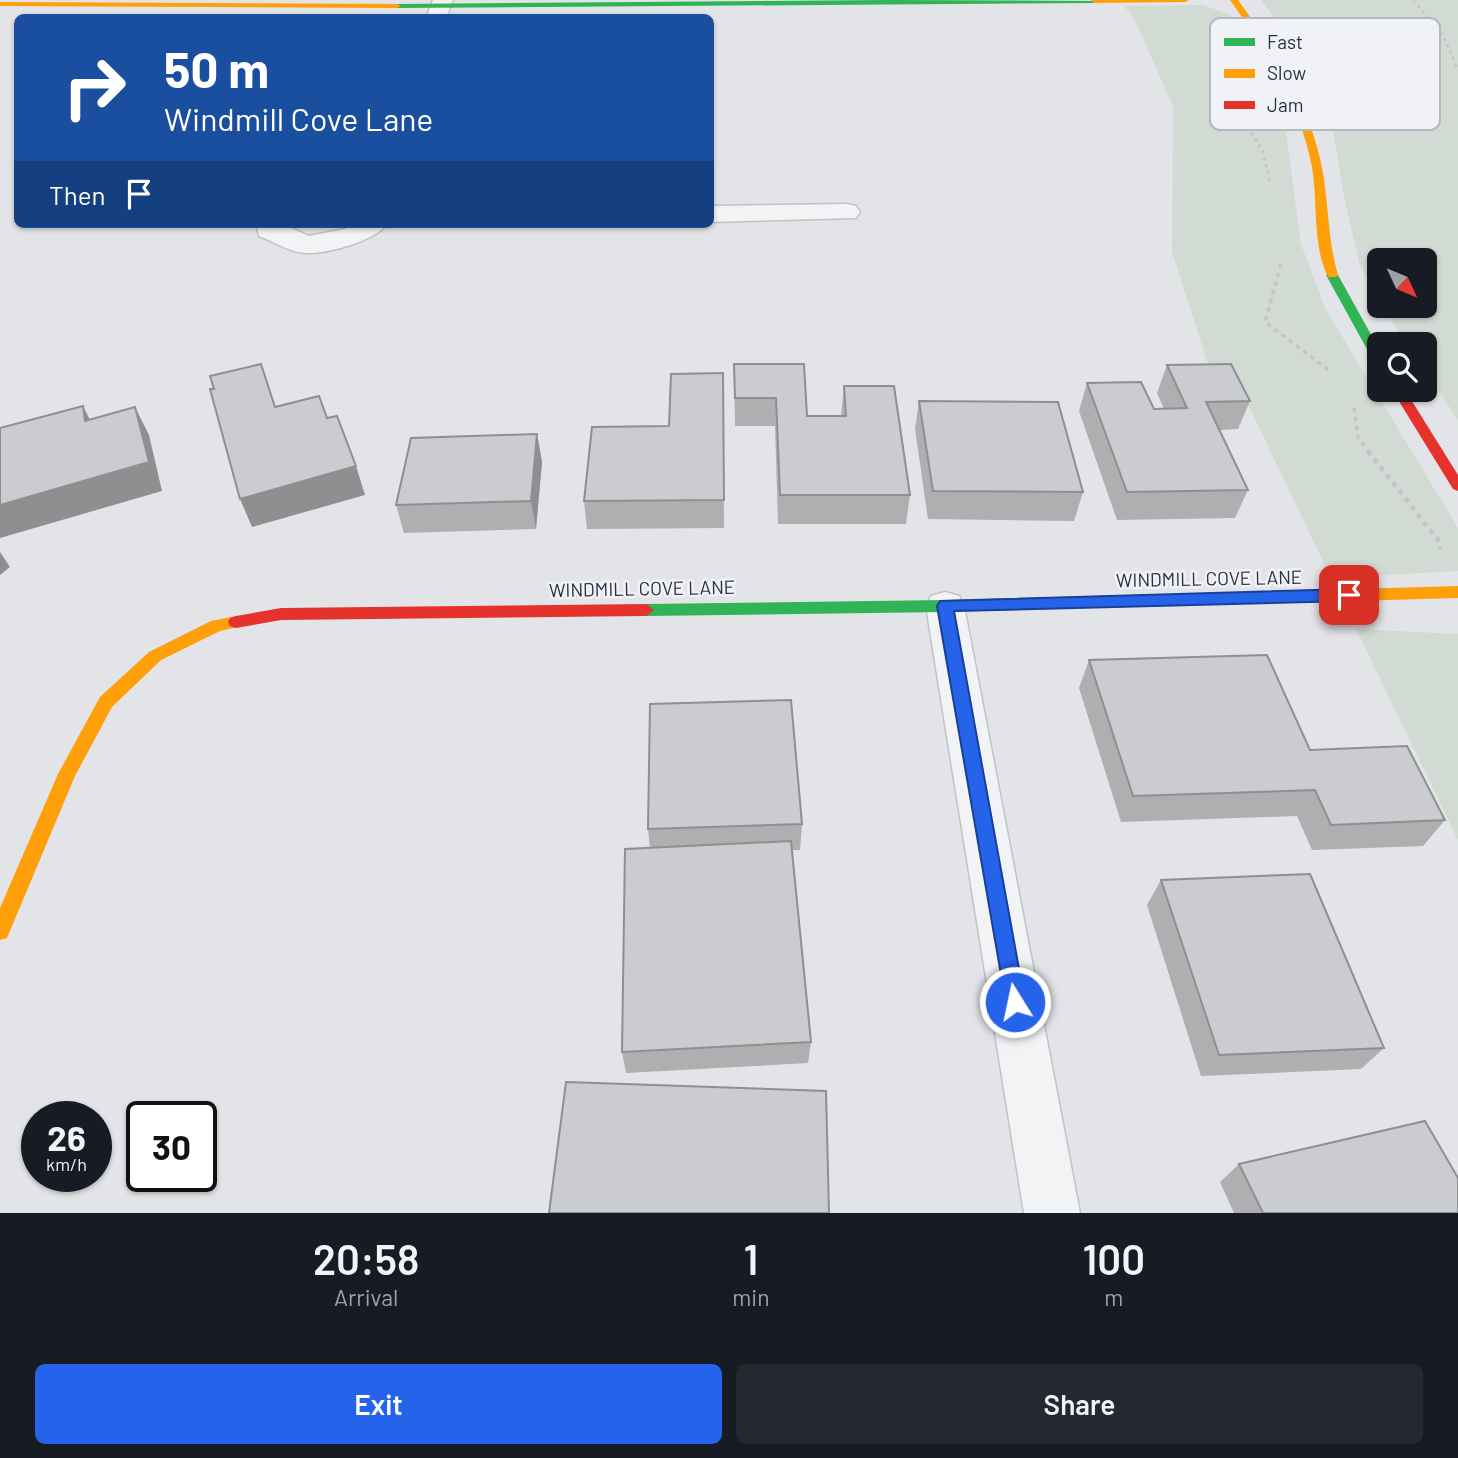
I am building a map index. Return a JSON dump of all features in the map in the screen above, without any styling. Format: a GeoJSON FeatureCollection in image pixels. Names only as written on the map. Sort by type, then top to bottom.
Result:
{"type":"FeatureCollection","features":[{"type":"Feature","properties":{"kind":"street"},"geometry":{"type":"LineString","coordinates":[[0,4],[440,8],[1185,0]]}},
{"type":"Feature","properties":{"kind":"street"},"geometry":{"type":"LineString","coordinates":[[1234,0],[1248,18]]}},
{"type":"Feature","properties":{"kind":"street"},"geometry":{"type":"LineString","coordinates":[[1307,130],[1314,150],[1328,264],[1367,341]]}},
{"type":"Feature","properties":{"kind":"street"},"geometry":{"type":"LineString","coordinates":[[714,214],[847,212]]}},
{"type":"Feature","properties":{"kind":"street"},"geometry":{"type":"LineString","coordinates":[[271,228],[306,245],[353,236],[367,228]]}},
{"type":"Feature","properties":{"kind":"street"},"geometry":{"type":"LineString","coordinates":[[1406,402],[1458,486]]}},
{"type":"Feature","properties":{"kind":"street","name":"WINDMILL COVE LANE"},"geometry":{"type":"LineString","coordinates":[[0,931],[67,774],[106,702],[156,656],[217,625],[281,614],[945,606],[1458,592]]}},
{"type":"Feature","properties":{"kind":"street"},"geometry":{"type":"LineString","coordinates":[[945,606],[1052,1213]]}},
{"type":"Feature","properties":{"kind":"path"},"geometry":{"type":"LineString","coordinates":[[1413,0],[1428,18]]}},
{"type":"Feature","properties":{"kind":"path"},"geometry":{"type":"LineString","coordinates":[[1440,32],[1458,69]]}},
{"type":"Feature","properties":{"kind":"shaded area"},"geometry":{"type":"Polygon","coordinates":[[[1261,0],[1458,0],[1458,420],[1437,389],[1437,332],[1398,332],[1390,318],[1437,318],[1437,248],[1367,248],[1367,278],[1360,266],[1344,197],[1333,130],[1440,130],[1440,18],[1274,18],[1261,0]]]}},
{"type":"Feature","properties":{"kind":"shaded area"},"geometry":{"type":"Polygon","coordinates":[[[1203,5],[1229,14],[1232,18],[1210,18],[1210,130],[1286,130],[1301,244],[1325,308],[1367,377],[1367,402],[1382,402],[1458,528],[1458,571],[1331,578],[1233,373],[1211,373],[1172,252],[1173,106],[1134,18],[1124,6],[1203,5]]]}},
{"type":"Feature","properties":{"kind":"shaded area"},"geometry":{"type":"Polygon","coordinates":[[[1356,629],[1458,634],[1458,840],[1356,629]]]}},
{"type":"Feature","properties":{"kind":"building"},"geometry":{"type":"Polygon","coordinates":[[[261,364],[275,407],[319,396],[327,418],[337,416],[356,466],[240,499],[210,389],[214,389],[210,376],[261,364]]]}},
{"type":"Feature","properties":{"kind":"building"},"geometry":{"type":"Polygon","coordinates":[[[734,364],[804,364],[807,416],[846,416],[844,386],[894,386],[910,495],[780,495],[776,398],[735,398],[734,364]]]}},
{"type":"Feature","properties":{"kind":"building"},"geometry":{"type":"Polygon","coordinates":[[[1231,364],[1250,401],[1206,402],[1248,490],[1127,492],[1087,383],[1141,382],[1154,409],[1187,408],[1167,365],[1231,364]]]}},
{"type":"Feature","properties":{"kind":"building"},"geometry":{"type":"Polygon","coordinates":[[[723,373],[724,500],[584,501],[592,427],[669,426],[671,374],[723,373]]]}},
{"type":"Feature","properties":{"kind":"building"},"geometry":{"type":"Polygon","coordinates":[[[919,401],[1058,402],[1083,492],[933,491],[919,401]]]}},
{"type":"Feature","properties":{"kind":"building"},"geometry":{"type":"Polygon","coordinates":[[[83,406],[85,421],[135,407],[149,462],[0,505],[0,428],[83,406]]]}},
{"type":"Feature","properties":{"kind":"building"},"geometry":{"type":"Polygon","coordinates":[[[537,434],[531,501],[396,505],[411,438],[537,434]]]}},
{"type":"Feature","properties":{"kind":"building"},"geometry":{"type":"Polygon","coordinates":[[[1267,655],[1310,750],[1407,746],[1445,820],[1331,825],[1315,790],[1133,796],[1089,660],[1267,655]]]}},
{"type":"Feature","properties":{"kind":"building"},"geometry":{"type":"Polygon","coordinates":[[[791,700],[802,824],[648,829],[650,704],[791,700]]]}},
{"type":"Feature","properties":{"kind":"building"},"geometry":{"type":"Polygon","coordinates":[[[791,841],[811,1042],[622,1052],[625,849],[791,841]]]}},
{"type":"Feature","properties":{"kind":"building"},"geometry":{"type":"Polygon","coordinates":[[[1310,874],[1384,1048],[1219,1055],[1161,880],[1310,874]]]}},
{"type":"Feature","properties":{"kind":"building"},"geometry":{"type":"Polygon","coordinates":[[[566,1082],[826,1091],[829,1213],[549,1213],[566,1082]]]}},
{"type":"Feature","properties":{"kind":"building"},"geometry":{"type":"Polygon","coordinates":[[[1425,1121],[1458,1178],[1458,1213],[1263,1213],[1239,1164],[1425,1121]]]}},
{"type":"Feature","properties":{"kind":"traffic: fast"},"geometry":{"type":"LineString","coordinates":[[397,6],[1094,1]]}},
{"type":"Feature","properties":{"kind":"traffic: fast"},"geometry":{"type":"LineString","coordinates":[[1332,275],[1367,340]]}},
{"type":"Feature","properties":{"kind":"traffic: fast"},"geometry":{"type":"LineString","coordinates":[[646,610],[1284,597]]}},
{"type":"Feature","properties":{"kind":"traffic: slow"},"geometry":{"type":"LineString","coordinates":[[1094,1],[1185,0]]}},
{"type":"Feature","properties":{"kind":"traffic: slow"},"geometry":{"type":"LineString","coordinates":[[1234,0],[1246,18]]}},
{"type":"Feature","properties":{"kind":"traffic: slow"},"geometry":{"type":"LineString","coordinates":[[0,4],[397,6]]}},
{"type":"Feature","properties":{"kind":"traffic: slow"},"geometry":{"type":"LineString","coordinates":[[1307,130],[1316,163],[1326,248],[1332,275]]}},
{"type":"Feature","properties":{"kind":"traffic: slow"},"geometry":{"type":"LineString","coordinates":[[1284,597],[1458,592]]}},
{"type":"Feature","properties":{"kind":"traffic: slow"},"geometry":{"type":"LineString","coordinates":[[0,931],[67,774],[106,702],[155,656],[217,625],[236,622]]}},
{"type":"Feature","properties":{"kind":"traffic: jam"},"geometry":{"type":"LineString","coordinates":[[1406,402],[1458,486]]}},
{"type":"Feature","properties":{"kind":"traffic: jam"},"geometry":{"type":"LineString","coordinates":[[236,622],[281,614],[646,610]]}},
{"type":"Feature","properties":{"kind":"route"},"geometry":{"type":"LineString","coordinates":[[1015,1002],[945,606],[1349,595]]}}]}
